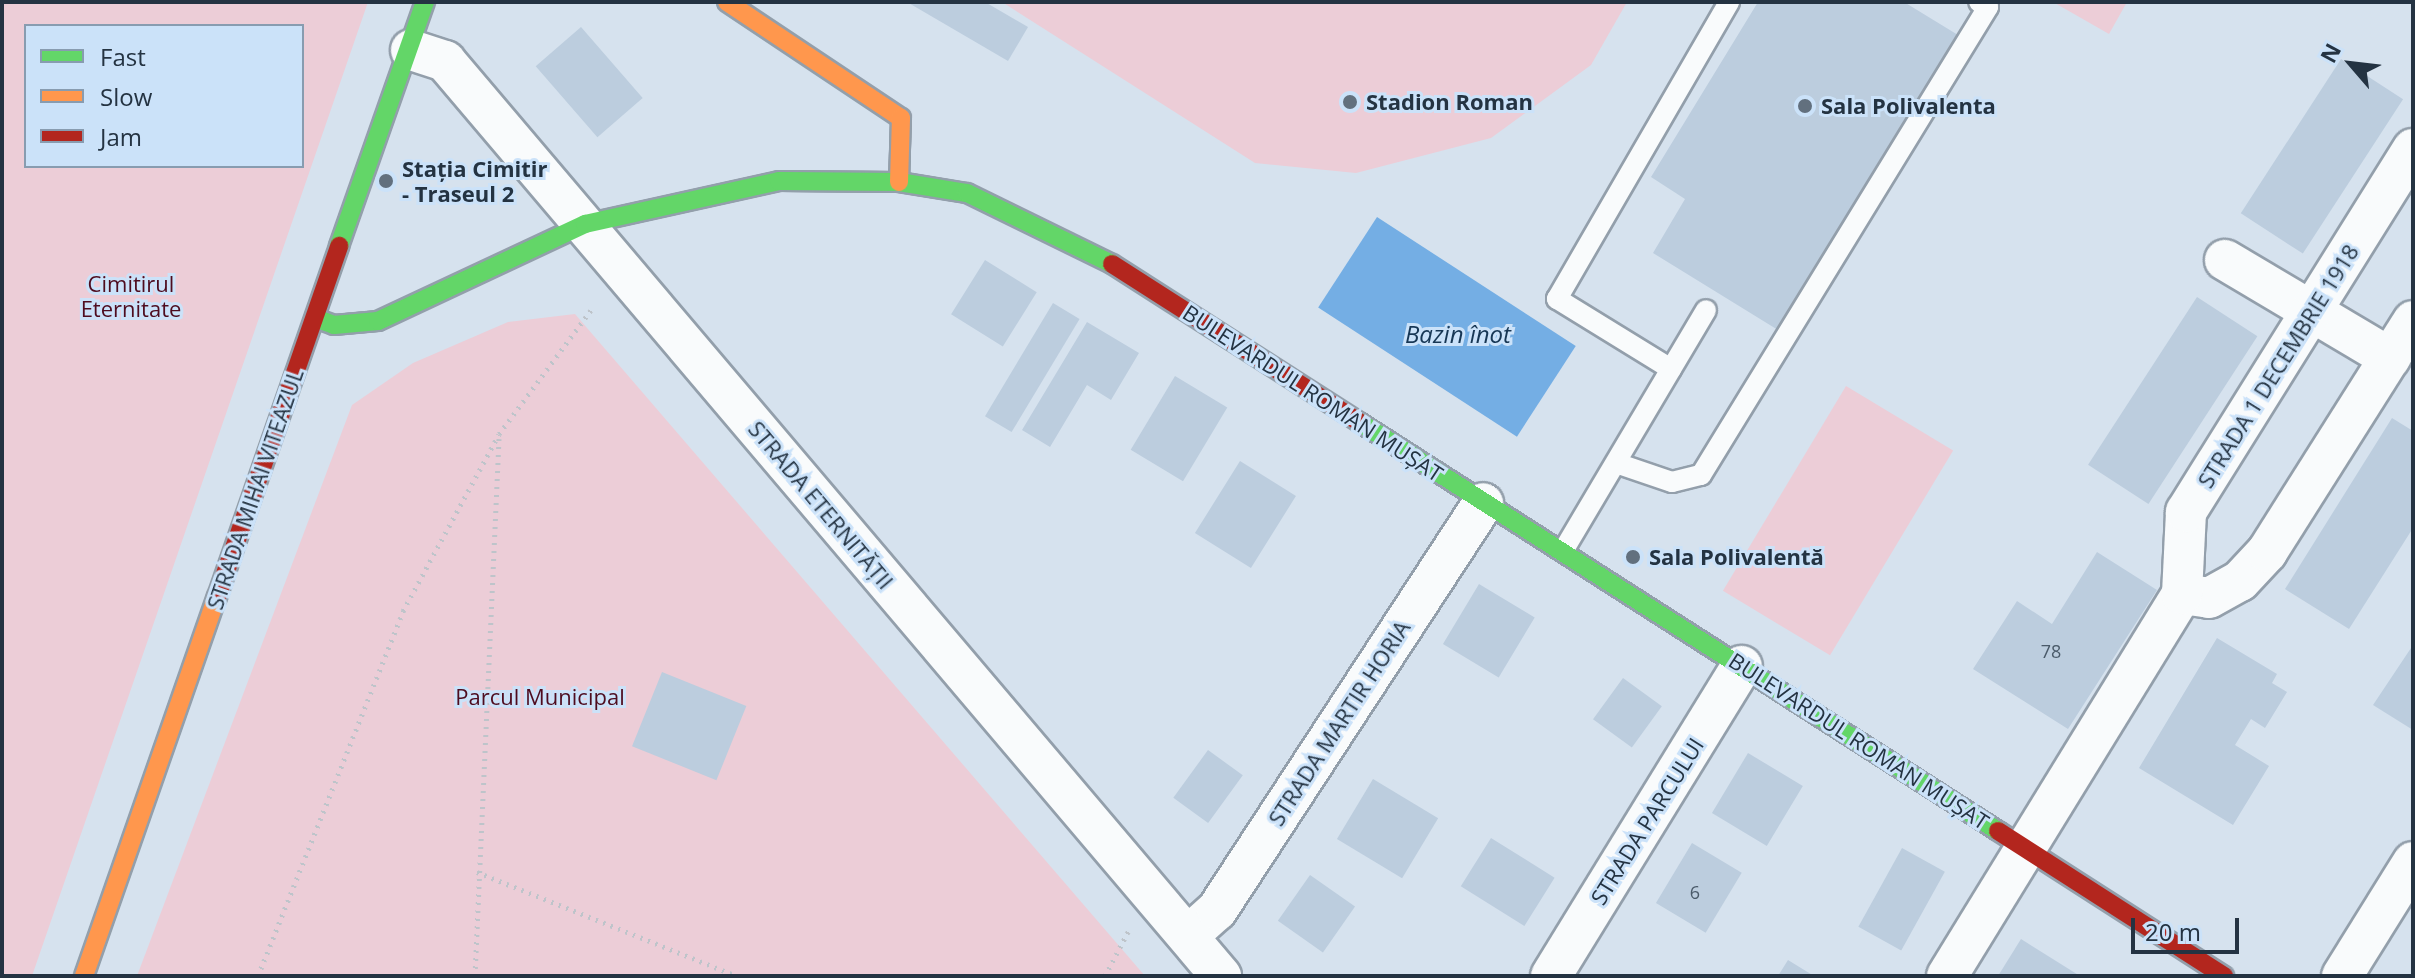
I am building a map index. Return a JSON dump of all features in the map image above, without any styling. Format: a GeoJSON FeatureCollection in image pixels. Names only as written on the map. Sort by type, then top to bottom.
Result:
{"type":"FeatureCollection","features":[{"type":"Feature","properties":{"kind":"street","name":"STRADA MIHAI VITEAZUL"},"geometry":{"type":"LineString","coordinates":[[84,976],[411,50],[425,2]]}},
{"type":"Feature","properties":{"kind":"street"},"geometry":{"type":"LineString","coordinates":[[727,2],[901,118],[899,182]]}},
{"type":"Feature","properties":{"kind":"street","name":"STRADA ETERNITĂȚII"},"geometry":{"type":"LineString","coordinates":[[411,50],[445,61],[1221,976]]}},
{"type":"Feature","properties":{"kind":"street","name":"STRADA 1 DECEMBRIE 1918"},"geometry":{"type":"LineString","coordinates":[[1947,976],[2029,850],[2182,594],[2186,512],[2314,313],[2413,149]]}},
{"type":"Feature","properties":{"kind":"street","name":"BULEVARDUL ROMAN MUȘAT"},"geometry":{"type":"LineString","coordinates":[[315,318],[334,325],[378,321],[585,224],[779,181],[899,182],[967,193],[1040,223],[1563,551],[2224,976]]}},
{"type":"Feature","properties":{"kind":"street"},"geometry":{"type":"LineString","coordinates":[[2225,260],[2390,358]]}},
{"type":"Feature","properties":{"kind":"street"},"geometry":{"type":"LineString","coordinates":[[2182,594],[2209,598],[2240,581],[2267,552],[2413,321]]}},
{"type":"Feature","properties":{"kind":"street","name":"STRADA MARTIR HORIA"},"geometry":{"type":"LineString","coordinates":[[1188,936],[1217,910],[1483,503]]}},
{"type":"Feature","properties":{"kind":"street","name":"STRADA PARCULUI"},"geometry":{"type":"LineString","coordinates":[[1551,976],[1742,666]]}},
{"type":"Feature","properties":{"kind":"street"},"geometry":{"type":"LineString","coordinates":[[2342,976],[2413,862]]}},
{"type":"Feature","properties":{"kind":"lane"},"geometry":{"type":"LineString","coordinates":[[1671,369],[1557,299],[1729,2]]}},
{"type":"Feature","properties":{"kind":"lane"},"geometry":{"type":"LineString","coordinates":[[1616,463],[1672,482],[1701,475],[1988,7],[1979,2]]}},
{"type":"Feature","properties":{"kind":"lane"},"geometry":{"type":"LineString","coordinates":[[1563,551],[1706,310]]}},
{"type":"Feature","properties":{"kind":"path"},"geometry":{"type":"LineString","coordinates":[[258,976],[403,611],[499,434],[594,306]]}},
{"type":"Feature","properties":{"kind":"path"},"geometry":{"type":"LineString","coordinates":[[475,976],[477,872],[499,434]]}},
{"type":"Feature","properties":{"kind":"path"},"geometry":{"type":"LineString","coordinates":[[477,872],[737,976]]}},
{"type":"Feature","properties":{"kind":"path"},"geometry":{"type":"LineString","coordinates":[[1105,976],[1123,933],[1160,906]]}},
{"type":"Feature","properties":{"kind":"green space","name":"Cimitirul Eternitate"},"geometry":{"type":"Polygon","coordinates":[[[2,2],[368,2],[32,976],[2,976],[2,2]]]}},
{"type":"Feature","properties":{"kind":"green space","name":"Stadion Roman"},"geometry":{"type":"Polygon","coordinates":[[[1002,2],[1627,2],[1591,65],[1491,138],[1356,173],[1255,163],[1002,2]]]}},
{"type":"Feature","properties":{"kind":"green space"},"geometry":{"type":"Polygon","coordinates":[[[2053,2],[2127,2],[2109,34],[2053,2]]]}},
{"type":"Feature","properties":{"kind":"green space","name":"Parcul Municipal"},"geometry":{"type":"Polygon","coordinates":[[[575,314],[1145,976],[137,976],[352,405],[413,363],[508,322],[575,314]]]}},
{"type":"Feature","properties":{"kind":"green space"},"geometry":{"type":"Polygon","coordinates":[[[1846,386],[1953,450],[1830,655],[1723,591],[1846,386]]]}},
{"type":"Feature","properties":{"kind":"water","name":"Bazin înot"},"geometry":{"type":"Polygon","coordinates":[[[1377,217],[1576,346],[1517,437],[1318,308],[1377,217]]]}},
{"type":"Feature","properties":{"kind":"building"},"geometry":{"type":"Polygon","coordinates":[[[907,2],[985,2],[1028,27],[1008,61],[907,2]]]}},
{"type":"Feature","properties":{"kind":"building","name":"Sala Polivalenta"},"geometry":{"type":"Polygon","coordinates":[[[1758,2],[1904,2],[1958,35],[1778,330],[1653,253],[1685,199],[1651,177],[1758,2]]]}},
{"type":"Feature","properties":{"kind":"building"},"geometry":{"type":"Polygon","coordinates":[[[581,27],[643,98],[597,137],[536,66],[581,27]]]}},
{"type":"Feature","properties":{"kind":"building"},"geometry":{"type":"Polygon","coordinates":[[[2341,59],[2403,99],[2303,254],[2241,213],[2341,59]]]}},
{"type":"Feature","properties":{"kind":"building"},"geometry":{"type":"Polygon","coordinates":[[[985,260],[1037,292],[1003,347],[951,314],[985,260]]]}},
{"type":"Feature","properties":{"kind":"building"},"geometry":{"type":"Polygon","coordinates":[[[2197,297],[2257,336],[2148,504],[2088,465],[2197,297]]]}},
{"type":"Feature","properties":{"kind":"building"},"geometry":{"type":"Polygon","coordinates":[[[1053,303],[1080,319],[1012,432],[985,416],[1053,303]]]}},
{"type":"Feature","properties":{"kind":"building"},"geometry":{"type":"Polygon","coordinates":[[[1087,322],[1139,353],[1111,400],[1087,385],[1050,447],[1022,430],[1087,322]]]}},
{"type":"Feature","properties":{"kind":"building"},"geometry":{"type":"Polygon","coordinates":[[[1175,376],[1227,407],[1183,481],[1131,450],[1175,376]]]}},
{"type":"Feature","properties":{"kind":"building"},"geometry":{"type":"Polygon","coordinates":[[[2392,418],[2413,431],[2413,528],[2349,629],[2285,589],[2392,418]]]}},
{"type":"Feature","properties":{"kind":"building"},"geometry":{"type":"Polygon","coordinates":[[[1240,461],[1296,496],[1251,568],[1195,533],[1240,461]]]}},
{"type":"Feature","properties":{"kind":"building"},"geometry":{"type":"Polygon","coordinates":[[[2097,552],[2157,590],[2068,729],[1973,669],[2017,601],[2052,624],[2097,552]]]}},
{"type":"Feature","properties":{"kind":"building"},"geometry":{"type":"Polygon","coordinates":[[[1479,584],[1535,617],[1499,677],[1443,644],[1479,584]]]}},
{"type":"Feature","properties":{"kind":"building"},"geometry":{"type":"Polygon","coordinates":[[[2217,638],[2277,674],[2272,683],[2287,692],[2265,728],[2251,719],[2235,745],[2269,766],[2233,825],[2139,768],[2217,638]]]}},
{"type":"Feature","properties":{"kind":"building"},"geometry":{"type":"Polygon","coordinates":[[[2413,645],[2413,730],[2373,705],[2413,645]]]}},
{"type":"Feature","properties":{"kind":"building"},"geometry":{"type":"Polygon","coordinates":[[[662,672],[746,706],[716,780],[632,746],[662,672]]]}},
{"type":"Feature","properties":{"kind":"building"},"geometry":{"type":"Polygon","coordinates":[[[1623,678],[1662,706],[1632,747],[1593,719],[1623,678]]]}},
{"type":"Feature","properties":{"kind":"building"},"geometry":{"type":"Polygon","coordinates":[[[1208,750],[1243,775],[1208,823],[1173,798],[1208,750]]]}},
{"type":"Feature","properties":{"kind":"building"},"geometry":{"type":"Polygon","coordinates":[[[1748,753],[1803,786],[1767,846],[1712,813],[1748,753]]]}},
{"type":"Feature","properties":{"kind":"building"},"geometry":{"type":"Polygon","coordinates":[[[1373,779],[1438,818],[1402,878],[1337,839],[1373,779]]]}},
{"type":"Feature","properties":{"kind":"building"},"geometry":{"type":"Polygon","coordinates":[[[1491,838],[1555,878],[1524,926],[1461,886],[1491,838]]]}},
{"type":"Feature","properties":{"kind":"building"},"geometry":{"type":"Polygon","coordinates":[[[1692,843],[1742,873],[1706,933],[1656,903],[1692,843]]]}},
{"type":"Feature","properties":{"kind":"building"},"geometry":{"type":"Polygon","coordinates":[[[1902,848],[1945,872],[1901,950],[1858,927],[1902,848]]]}},
{"type":"Feature","properties":{"kind":"building"},"geometry":{"type":"Polygon","coordinates":[[[1310,875],[1355,907],[1323,952],[1278,921],[1310,875]]]}},
{"type":"Feature","properties":{"kind":"building"},"geometry":{"type":"Polygon","coordinates":[[[2021,939],[2080,976],[1998,976],[2021,939]]]}},
{"type":"Feature","properties":{"kind":"building"},"geometry":{"type":"Polygon","coordinates":[[[1788,960],[1814,976],[1778,976],[1788,960]]]}},
{"type":"Feature","properties":{"kind":"traffic: fast"},"geometry":{"type":"LineString","coordinates":[[339,246],[425,2]]}},
{"type":"Feature","properties":{"kind":"traffic: fast"},"geometry":{"type":"LineString","coordinates":[[315,318],[334,325],[378,321],[585,224],[779,181],[899,182],[967,193],[1112,264]]}},
{"type":"Feature","properties":{"kind":"traffic: fast"},"geometry":{"type":"LineString","coordinates":[[1359,422],[1998,831]]}},
{"type":"Feature","properties":{"kind":"traffic: slow"},"geometry":{"type":"LineString","coordinates":[[727,2],[901,118],[899,182]]}},
{"type":"Feature","properties":{"kind":"traffic: slow"},"geometry":{"type":"LineString","coordinates":[[84,976],[217,597]]}},
{"type":"Feature","properties":{"kind":"traffic: jam"},"geometry":{"type":"LineString","coordinates":[[217,597],[339,246]]}},
{"type":"Feature","properties":{"kind":"traffic: jam"},"geometry":{"type":"LineString","coordinates":[[1112,264],[1359,422]]}},
{"type":"Feature","properties":{"kind":"traffic: jam"},"geometry":{"type":"LineString","coordinates":[[1998,831],[2224,976]]}},
{"type":"Feature","properties":{"kind":"place","name":"Stadion Roman"},"geometry":{"type":"Point","coordinates":[1350,102]}},
{"type":"Feature","properties":{"kind":"place","name":"Sala Polivalenta"},"geometry":{"type":"Point","coordinates":[1805,106]}},
{"type":"Feature","properties":{"kind":"place","name":"Stația Cimitir - Traseul 2"},"geometry":{"type":"Point","coordinates":[386,181]}},
{"type":"Feature","properties":{"kind":"place","name":"Sala Polivalentă"},"geometry":{"type":"Point","coordinates":[1633,557]}}]}
